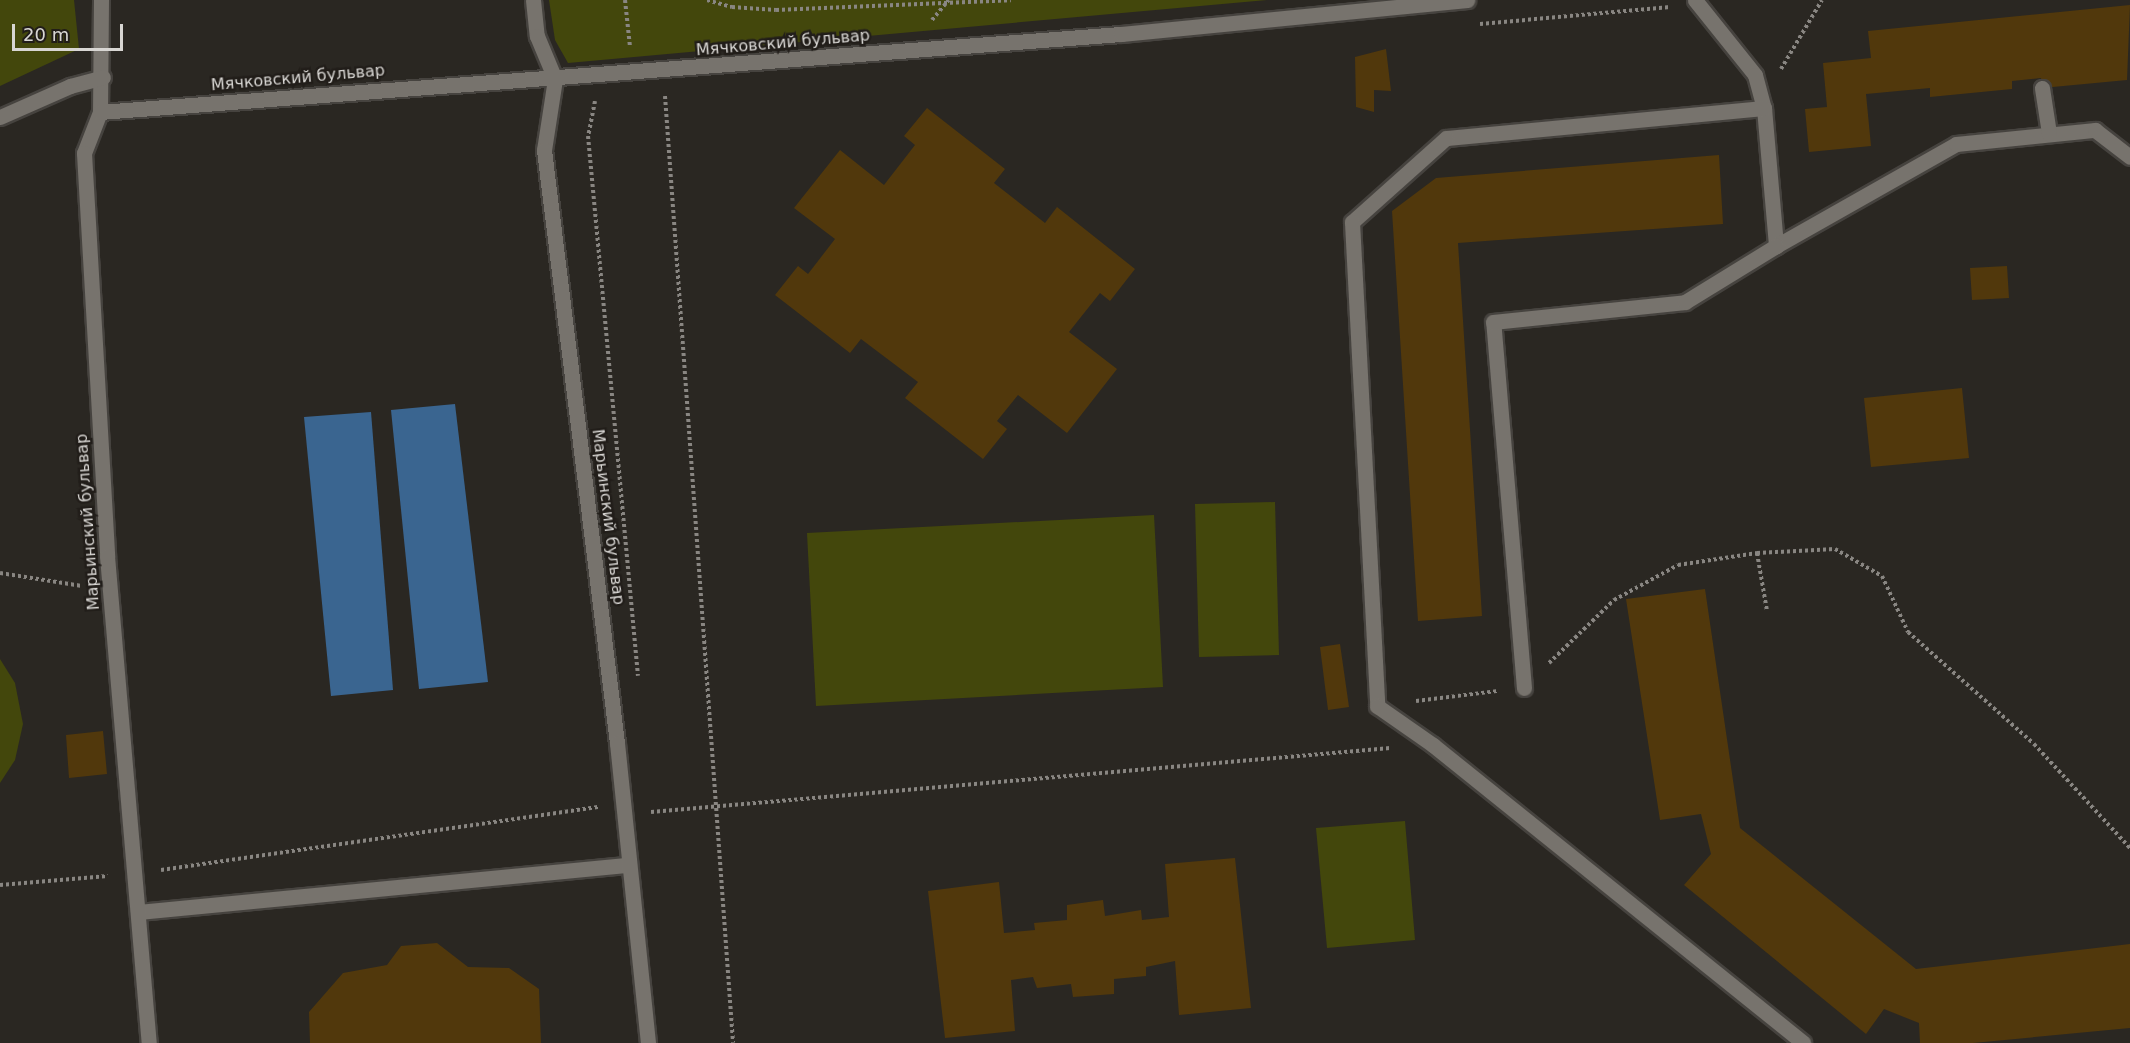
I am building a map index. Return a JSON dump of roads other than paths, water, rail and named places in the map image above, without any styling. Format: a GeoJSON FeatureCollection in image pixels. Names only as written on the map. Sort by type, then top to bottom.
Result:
{"type":"FeatureCollection","features":[{"type":"Feature","properties":{"kind":"street","name":"Марьинский бульвар"},"geometry":{"type":"LineString","coordinates":[[101,0],[103,77],[100,112],[84,153],[109,590],[149,1043]]}},
{"type":"Feature","properties":{"kind":"street"},"geometry":{"type":"LineString","coordinates":[[533,0],[537,36],[555,80]]}},
{"type":"Feature","properties":{"kind":"street","name":"Мячковский бульвар"},"geometry":{"type":"LineString","coordinates":[[100,112],[519,78],[555,80],[1121,34],[1467,0]]}},
{"type":"Feature","properties":{"kind":"street"},"geometry":{"type":"LineString","coordinates":[[1695,0],[1755,75],[1764,108],[1776,246]]}},
{"type":"Feature","properties":{"kind":"street"},"geometry":{"type":"LineString","coordinates":[[0,117],[70,86],[103,77]]}},
{"type":"Feature","properties":{"kind":"street","name":"Марьинский бульвар"},"geometry":{"type":"LineString","coordinates":[[555,80],[544,150],[624,816],[648,1043]]}},
{"type":"Feature","properties":{"kind":"street"},"geometry":{"type":"LineString","coordinates":[[2042,88],[2049,133]]}},
{"type":"Feature","properties":{"kind":"street"},"geometry":{"type":"LineString","coordinates":[[1764,108],[1446,138],[1352,222],[1377,706],[1433,745],[1803,1043]]}},
{"type":"Feature","properties":{"kind":"street"},"geometry":{"type":"LineString","coordinates":[[1524,688],[1493,322],[1685,302],[1776,246],[1956,144],[2095,130],[2130,157]]}},
{"type":"Feature","properties":{"kind":"street"},"geometry":{"type":"LineString","coordinates":[[138,912],[629,865]]}},
{"type":"Feature","properties":{"kind":"water"},"geometry":{"type":"Polygon","coordinates":[[[455,404],[488,682],[419,689],[391,410],[455,404]]]}},
{"type":"Feature","properties":{"kind":"water"},"geometry":{"type":"Polygon","coordinates":[[[371,412],[393,690],[331,696],[304,417],[371,412]]]}}]}
